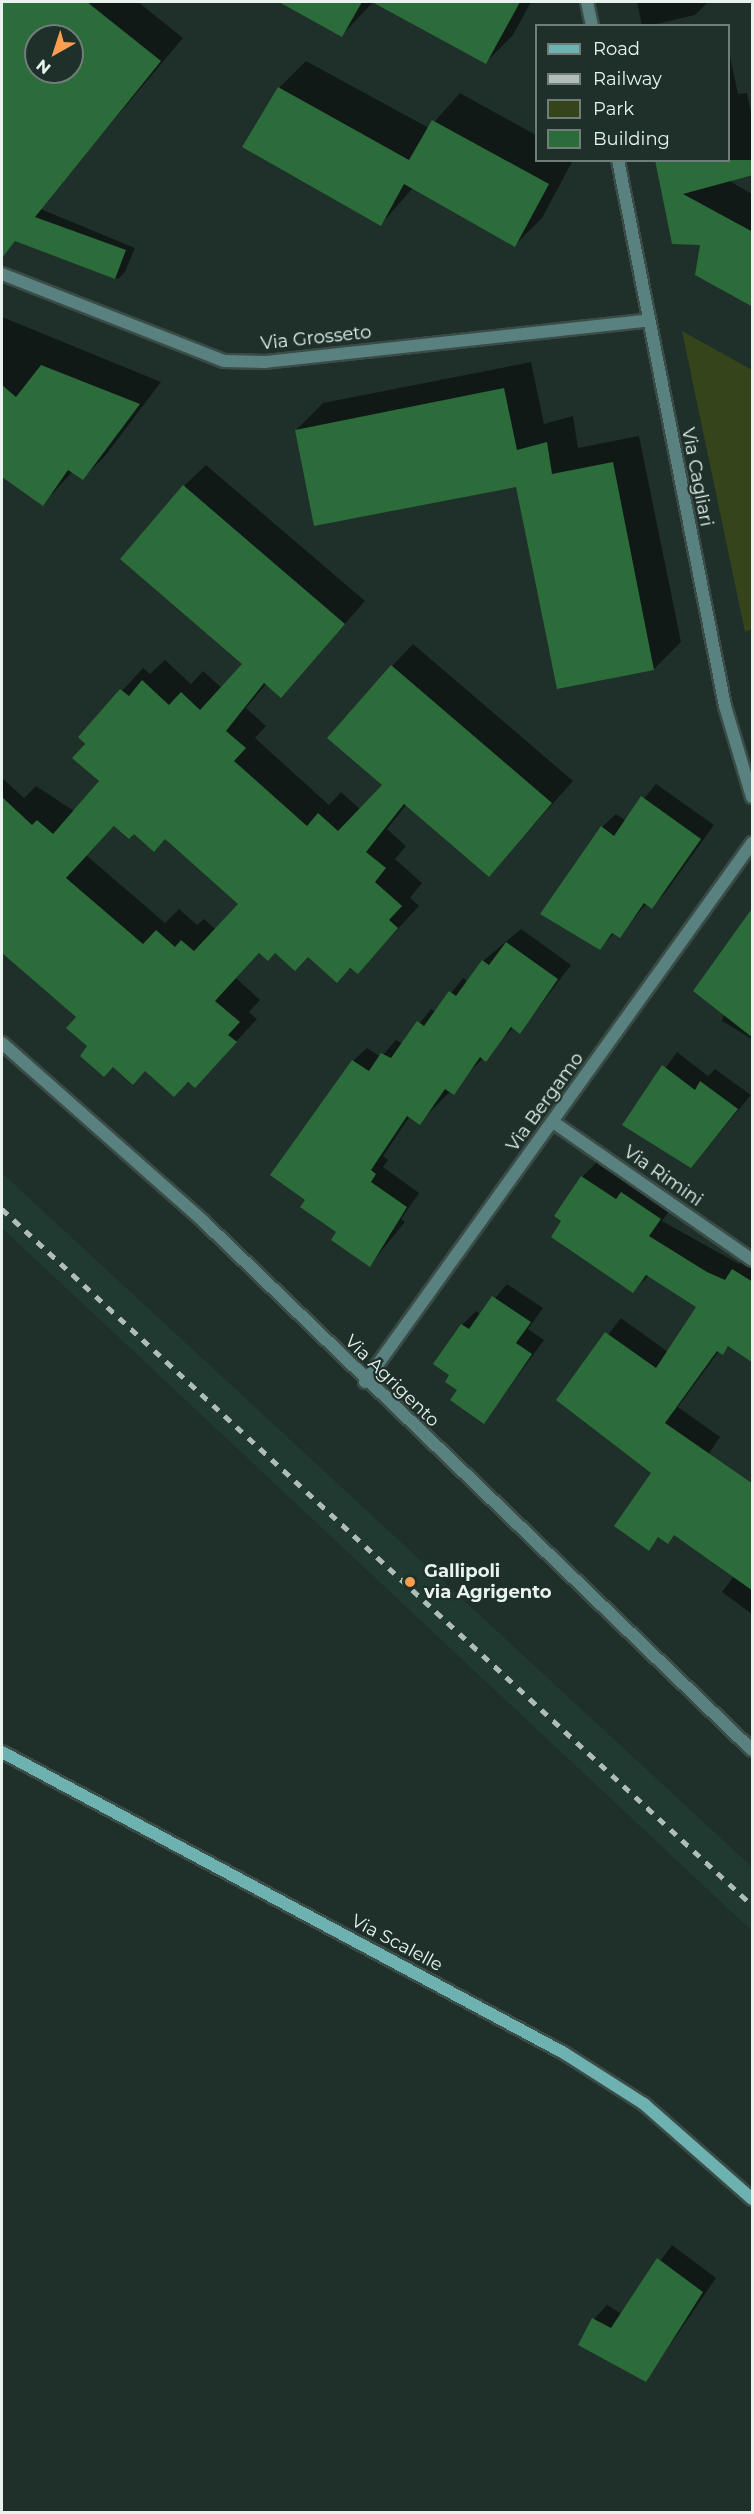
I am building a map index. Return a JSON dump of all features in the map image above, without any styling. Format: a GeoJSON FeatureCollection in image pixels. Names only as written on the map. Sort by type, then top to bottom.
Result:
{"type":"FeatureCollection","features":[{"type":"Feature","properties":{"kind":"main road","name":"Via Scalelle"},"geometry":{"type":"LineString","coordinates":[[2,1752],[564,2053],[644,2104],[753,2199]]}},
{"type":"Feature","properties":{"kind":"street"},"geometry":{"type":"LineString","coordinates":[[587,2],[592,24]]}},
{"type":"Feature","properties":{"kind":"street","name":"Via Cagliari"},"geometry":{"type":"LineString","coordinates":[[618,162],[725,706],[753,797]]}},
{"type":"Feature","properties":{"kind":"street","name":"Via Grosseto"},"geometry":{"type":"LineString","coordinates":[[2,274],[224,361],[265,362],[649,320]]}},
{"type":"Feature","properties":{"kind":"street","name":"Via Bergamo"},"geometry":{"type":"LineString","coordinates":[[365,1382],[753,843]]}},
{"type":"Feature","properties":{"kind":"street","name":"Via Agrigento"},"geometry":{"type":"LineString","coordinates":[[2,1043],[203,1221],[365,1382],[753,1750]]}},
{"type":"Feature","properties":{"kind":"street","name":"Via Rimini"},"geometry":{"type":"LineString","coordinates":[[553,1122],[753,1260]]}},
{"type":"Feature","properties":{"kind":"shaded area"},"geometry":{"type":"Polygon","coordinates":[[[2,1173],[752,1867],[752,1931],[2,1228],[2,1173]]]}},
{"type":"Feature","properties":{"kind":"green space"},"geometry":{"type":"Polygon","coordinates":[[[682,331],[752,370],[752,629],[745,632],[682,331]]]}},
{"type":"Feature","properties":{"kind":"building"},"geometry":{"type":"Polygon","coordinates":[[[2,2],[87,2],[161,61],[35,217],[126,250],[115,279],[15,241],[2,258],[2,2]]]}},
{"type":"Feature","properties":{"kind":"building"},"geometry":{"type":"Polygon","coordinates":[[[279,2],[362,2],[342,37],[279,2]]]}},
{"type":"Feature","properties":{"kind":"building"},"geometry":{"type":"Polygon","coordinates":[[[372,2],[520,2],[486,64],[372,2]]]}},
{"type":"Feature","properties":{"kind":"building"},"geometry":{"type":"Polygon","coordinates":[[[278,87],[409,160],[432,120],[549,184],[515,247],[404,184],[381,226],[242,147],[278,87]]]}},
{"type":"Feature","properties":{"kind":"building"},"geometry":{"type":"Polygon","coordinates":[[[753,160],[753,175],[683,194],[753,232],[753,307],[695,275],[700,245],[672,244],[655,162],[753,160]]]}},
{"type":"Feature","properties":{"kind":"building"},"geometry":{"type":"Polygon","coordinates":[[[41,365],[140,404],[83,480],[68,470],[43,506],[2,477],[2,385],[16,397],[41,365]]]}},
{"type":"Feature","properties":{"kind":"building"},"geometry":{"type":"Polygon","coordinates":[[[504,388],[517,450],[547,442],[552,474],[613,462],[654,670],[557,689],[516,487],[314,526],[295,430],[504,388]]]}},
{"type":"Feature","properties":{"kind":"building"},"geometry":{"type":"Polygon","coordinates":[[[183,485],[345,624],[281,698],[264,683],[226,731],[246,748],[234,761],[307,826],[318,813],[338,831],[382,785],[327,738],[391,665],[552,803],[489,877],[404,804],[366,852],[386,868],[375,882],[402,906],[389,920],[398,928],[358,974],[350,968],[337,983],[308,957],[295,971],[275,953],[268,961],[259,953],[215,1001],[240,1022],[228,1035],[237,1042],[195,1088],[188,1082],[174,1097],[145,1071],[133,1085],[113,1067],[104,1077],[80,1056],[87,1046],[66,1028],[76,1017],[2,953],[2,797],[32,825],[37,820],[53,834],[99,781],[72,758],[85,744],[78,737],[120,689],[129,696],[142,680],[169,705],[181,692],[200,710],[242,664],[120,559],[183,485]],[[114,826],[66,878],[143,944],[156,930],[175,947],[181,940],[194,951],[238,904],[165,839],[154,852],[134,834],[129,839],[114,826]]]}},
{"type":"Feature","properties":{"kind":"building"},"geometry":{"type":"Polygon","coordinates":[[[641,796],[701,839],[652,909],[644,903],[620,938],[612,933],[600,950],[540,914],[601,826],[614,836],[641,796]]]}},
{"type":"Feature","properties":{"kind":"building"},"geometry":{"type":"Polygon","coordinates":[[[753,907],[753,1038],[693,991],[753,907]]]}},
{"type":"Feature","properties":{"kind":"building"},"geometry":{"type":"Polygon","coordinates":[[[506,942],[558,979],[520,1034],[511,1027],[486,1062],[480,1057],[454,1095],[445,1089],[420,1125],[407,1116],[371,1170],[376,1174],[371,1182],[407,1207],[370,1267],[331,1240],[336,1232],[300,1207],[305,1200],[270,1175],[352,1060],[369,1071],[381,1053],[391,1058],[417,1021],[424,1026],[449,991],[456,996],[482,960],[489,965],[506,942]]]}},
{"type":"Feature","properties":{"kind":"building"},"geometry":{"type":"Polygon","coordinates":[[[662,1065],[695,1090],[700,1081],[738,1109],[691,1168],[622,1125],[662,1065]]]}},
{"type":"Feature","properties":{"kind":"building"},"geometry":{"type":"Polygon","coordinates":[[[581,1176],[616,1199],[621,1192],[661,1219],[649,1236],[707,1272],[725,1280],[732,1269],[753,1282],[753,1363],[728,1346],[723,1355],[717,1351],[665,1423],[753,1484],[753,1591],[674,1535],[668,1544],[658,1537],[649,1551],[614,1526],[651,1473],[556,1400],[605,1332],[656,1368],[696,1307],[646,1275],[633,1293],[551,1237],[561,1221],[554,1216],[581,1176]]]}},
{"type":"Feature","properties":{"kind":"building"},"geometry":{"type":"Polygon","coordinates":[[[492,1296],[531,1322],[516,1343],[532,1354],[484,1424],[450,1400],[457,1390],[445,1382],[449,1375],[433,1364],[461,1324],[469,1329],[492,1296]]]}},
{"type":"Feature","properties":{"kind":"building"},"geometry":{"type":"Polygon","coordinates":[[[657,2258],[703,2292],[646,2382],[578,2345],[592,2318],[611,2328],[657,2258]]]}},
{"type":"Feature","properties":{"kind":"railway"},"geometry":{"type":"LineString","coordinates":[[2,1209],[752,1905]]}},
{"type":"Feature","properties":{"kind":"place","name":"Gallipoli via Agrigento"},"geometry":{"type":"Point","coordinates":[410,1582]}}]}
